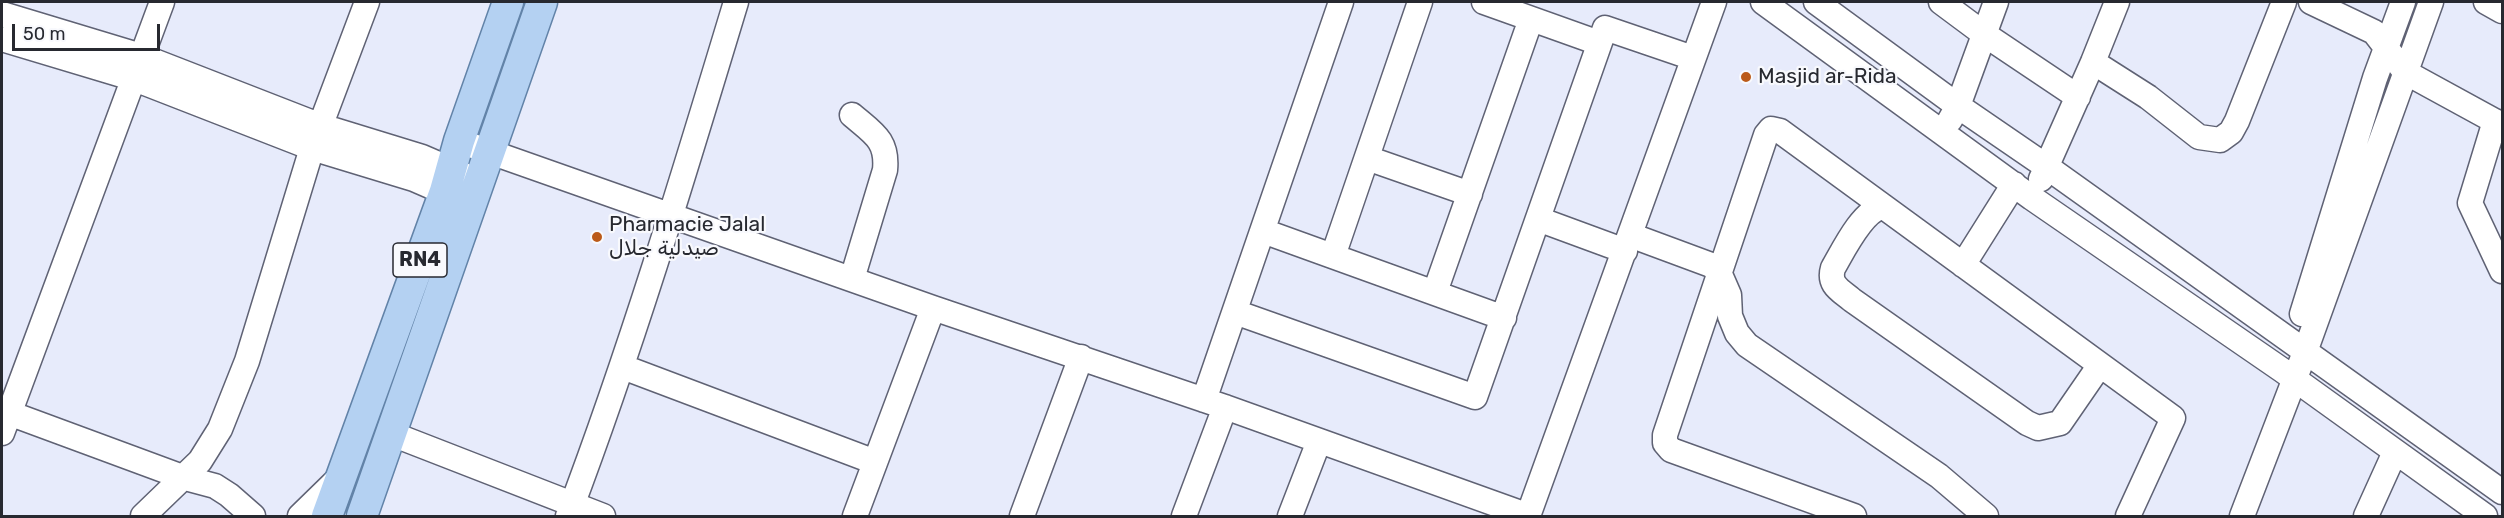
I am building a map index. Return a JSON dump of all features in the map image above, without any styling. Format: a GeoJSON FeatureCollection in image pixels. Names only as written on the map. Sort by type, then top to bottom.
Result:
{"type":"FeatureCollection","features":[{"type":"Feature","properties":{"kind":"main road","name":"RN4"},"geometry":{"type":"LineString","coordinates":[[327,516],[452,167],[508,2]]}},
{"type":"Feature","properties":{"kind":"main road","name":"RN4"},"geometry":{"type":"LineString","coordinates":[[362,516],[542,2]]}},
{"type":"Feature","properties":{"kind":"street"},"geometry":{"type":"LineString","coordinates":[[162,2],[10,382],[5,423],[215,486],[253,516]]}},
{"type":"Feature","properties":{"kind":"street"},"geometry":{"type":"LineString","coordinates":[[143,516],[185,478],[212,445],[247,361],[312,148],[368,2]]}},
{"type":"Feature","properties":{"kind":"street"},"geometry":{"type":"LineString","coordinates":[[571,510],[622,367],[672,214],[736,2]]}},
{"type":"Feature","properties":{"kind":"street"},"geometry":{"type":"LineString","coordinates":[[1184,516],[1235,312],[1341,2]]}},
{"type":"Feature","properties":{"kind":"street"},"geometry":{"type":"LineString","coordinates":[[1334,256],[1420,2]]}},
{"type":"Feature","properties":{"kind":"street"},"geometry":{"type":"LineString","coordinates":[[1484,2],[1599,43]]}},
{"type":"Feature","properties":{"kind":"street"},"geometry":{"type":"LineString","coordinates":[[2,14],[137,67],[312,148],[452,167],[490,151],[933,308],[1214,403],[1319,441],[1487,510],[1528,516],[1713,2]]}},
{"type":"Feature","properties":{"kind":"street"},"geometry":{"type":"LineString","coordinates":[[1763,2],[2023,191],[2288,374],[2479,513],[2499,483],[2299,348],[1958,106],[1816,2]]}},
{"type":"Feature","properties":{"kind":"street"},"geometry":{"type":"LineString","coordinates":[[1941,2],[2078,97]]}},
{"type":"Feature","properties":{"kind":"street"},"geometry":{"type":"LineString","coordinates":[[1943,132],[1958,106],[1996,2]]}},
{"type":"Feature","properties":{"kind":"street"},"geometry":{"type":"LineString","coordinates":[[1963,265],[2023,191],[2047,167],[2117,2]]}},
{"type":"Feature","properties":{"kind":"street"},"geometry":{"type":"LineString","coordinates":[[2093,62],[2148,97],[2199,137],[2220,140],[2231,132],[2237,121],[2284,2]]}},
{"type":"Feature","properties":{"kind":"street"},"geometry":{"type":"LineString","coordinates":[[2311,2],[2374,32],[2405,72],[2499,123],[2470,203],[2502,272]]}},
{"type":"Feature","properties":{"kind":"street"},"geometry":{"type":"LineString","coordinates":[[2299,348],[2386,49],[2403,2]]}},
{"type":"Feature","properties":{"kind":"street"},"geometry":{"type":"LineString","coordinates":[[2229,516],[2299,348],[2431,2]]}},
{"type":"Feature","properties":{"kind":"street"},"geometry":{"type":"LineString","coordinates":[[2486,2],[2502,11]]}},
{"type":"Feature","properties":{"kind":"street"},"geometry":{"type":"LineString","coordinates":[[1435,292],[1532,19]]}},
{"type":"Feature","properties":{"kind":"street"},"geometry":{"type":"LineString","coordinates":[[1235,312],[1475,397],[1605,28],[1693,58]]}},
{"type":"Feature","properties":{"kind":"street"},"geometry":{"type":"LineString","coordinates":[[2,39],[137,67],[422,157],[452,167],[475,194]]}},
{"type":"Feature","properties":{"kind":"street"},"geometry":{"type":"LineString","coordinates":[[852,116],[878,137],[887,157],[852,279]]}},
{"type":"Feature","properties":{"kind":"street"},"geometry":{"type":"LineString","coordinates":[[1854,516],[1671,450],[1665,443],[1665,435],[1719,272],[1766,135],[1772,129],[1780,131],[2173,418],[2128,516]]}},
{"type":"Feature","properties":{"kind":"street"},"geometry":{"type":"LineString","coordinates":[[1367,158],[1470,194]]}},
{"type":"Feature","properties":{"kind":"street"},"geometry":{"type":"LineString","coordinates":[[1882,207],[1875,209],[1864,219],[1830,276],[1833,284],[1852,300],[2027,423],[2038,428],[2060,423],[2100,365]]}},
{"type":"Feature","properties":{"kind":"street"},"geometry":{"type":"LineString","coordinates":[[1538,219],[1712,266],[1719,272],[1729,295],[1730,316],[1737,333],[1747,345],[1940,476],[1986,516]]}},
{"type":"Feature","properties":{"kind":"street"},"geometry":{"type":"LineString","coordinates":[[1263,231],[1504,318]]}},
{"type":"Feature","properties":{"kind":"street"},"geometry":{"type":"LineString","coordinates":[[855,516],[933,308]]}},
{"type":"Feature","properties":{"kind":"street"},"geometry":{"type":"LineString","coordinates":[[1022,516],[1081,357]]}},
{"type":"Feature","properties":{"kind":"street"},"geometry":{"type":"LineString","coordinates":[[622,367],[875,462]]}},
{"type":"Feature","properties":{"kind":"street"},"geometry":{"type":"LineString","coordinates":[[2242,516],[2288,374]]}},
{"type":"Feature","properties":{"kind":"street"},"geometry":{"type":"LineString","coordinates":[[392,434],[571,510],[603,516]]}},
{"type":"Feature","properties":{"kind":"street"},"geometry":{"type":"LineString","coordinates":[[1290,516],[1319,441]]}},
{"type":"Feature","properties":{"kind":"street"},"geometry":{"type":"LineString","coordinates":[[2366,516],[2395,452]]}},
{"type":"Feature","properties":{"kind":"street"},"geometry":{"type":"LineString","coordinates":[[300,516],[344,473]]}},
{"type":"Feature","properties":{"kind":"place","name":"Masjid ar-Rida"},"geometry":{"type":"Point","coordinates":[1746,77]}},
{"type":"Feature","properties":{"kind":"place","name":"Pharmacie Jalal صيدلية جلال"},"geometry":{"type":"Point","coordinates":[597,237]}}]}
